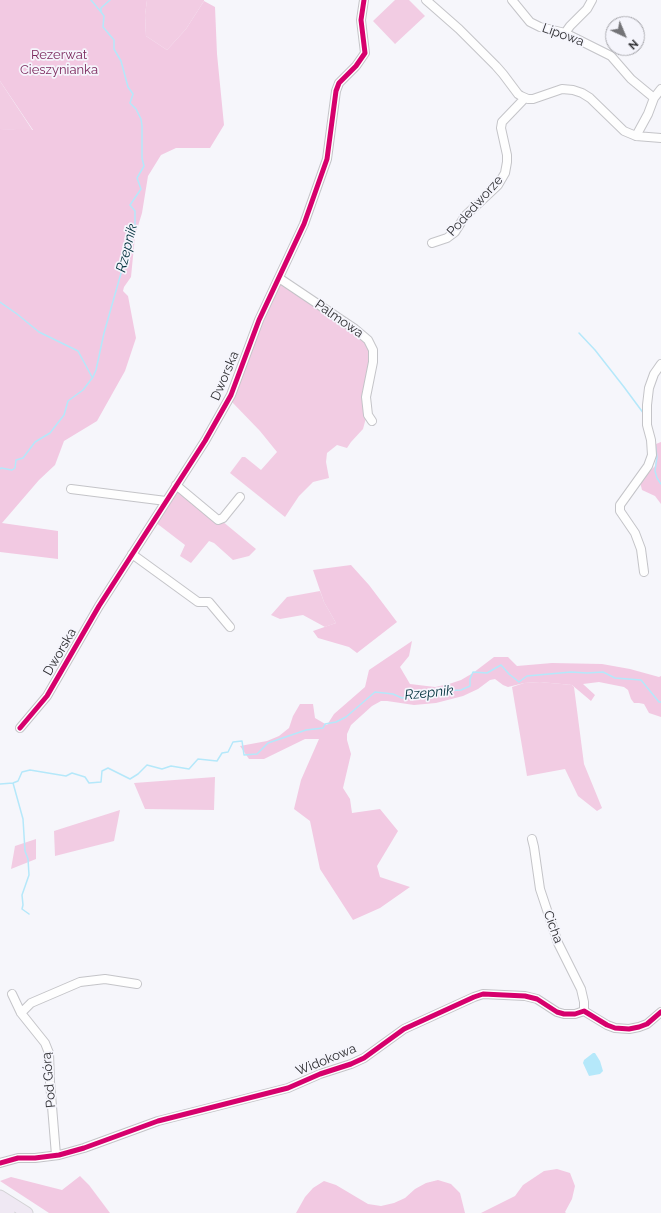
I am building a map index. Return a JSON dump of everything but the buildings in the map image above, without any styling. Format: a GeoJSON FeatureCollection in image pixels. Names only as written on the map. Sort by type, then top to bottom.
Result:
{"type":"FeatureCollection","features":[{"type":"Feature","properties":{"kind":"highway"},"geometry":{"type":"LineString","coordinates":[[0,1196],[27,1213]]}},
{"type":"Feature","properties":{"kind":"highway"},"geometry":{"type":"LineString","coordinates":[[0,1207],[9,1213]]}},
{"type":"Feature","properties":{"kind":"street","name":"Dworska"},"geometry":{"type":"LineString","coordinates":[[20,728],[47,696],[99,606],[205,441],[231,395],[258,320],[304,224],[327,159],[336,91],[339,83],[356,66],[365,53],[361,20],[364,0]]}},
{"type":"Feature","properties":{"kind":"street"},"geometry":{"type":"LineString","coordinates":[[426,0],[459,29],[504,74],[518,94],[533,100],[562,89],[573,90],[590,98],[619,128],[629,134],[661,138]]}},
{"type":"Feature","properties":{"kind":"street","name":"Lipowa"},"geometry":{"type":"LineString","coordinates":[[512,0],[530,22],[540,27],[565,33],[612,56],[631,79],[654,98]]}},
{"type":"Feature","properties":{"kind":"street"},"geometry":{"type":"LineString","coordinates":[[565,33],[587,9],[592,0]]}},
{"type":"Feature","properties":{"kind":"street"},"geometry":{"type":"LineString","coordinates":[[636,136],[646,119],[654,98],[661,89]]}},
{"type":"Feature","properties":{"kind":"street","name":"Podedworze"},"geometry":{"type":"LineString","coordinates":[[432,243],[447,238],[455,232],[465,216],[498,185],[505,173],[507,162],[507,155],[501,128],[502,122],[525,98]]}},
{"type":"Feature","properties":{"kind":"street","name":"Palmowa"},"geometry":{"type":"LineString","coordinates":[[279,278],[355,329],[368,340],[373,350],[373,362],[366,397],[368,415],[372,421]]}},
{"type":"Feature","properties":{"kind":"street"},"geometry":{"type":"LineString","coordinates":[[644,572],[641,549],[634,533],[620,511],[620,505],[648,466],[652,455],[651,440],[647,425],[648,388],[654,374],[661,364]]}},
{"type":"Feature","properties":{"kind":"street"},"geometry":{"type":"LineString","coordinates":[[176,485],[218,520],[223,518],[240,497]]}},
{"type":"Feature","properties":{"kind":"street"},"geometry":{"type":"LineString","coordinates":[[71,489],[166,501]]}},
{"type":"Feature","properties":{"kind":"street"},"geometry":{"type":"LineString","coordinates":[[132,554],[198,602],[209,602],[230,627]]}},
{"type":"Feature","properties":{"kind":"street","name":"Cicha"},"geometry":{"type":"LineString","coordinates":[[532,840],[540,890],[558,943],[581,989],[584,1002],[584,1011]]}},
{"type":"Feature","properties":{"kind":"street"},"geometry":{"type":"LineString","coordinates":[[22,1013],[31,1003],[80,982],[105,979],[137,984]]}},
{"type":"Feature","properties":{"kind":"street","name":"Pod Górą"},"geometry":{"type":"LineString","coordinates":[[12,994],[22,1013],[46,1043],[49,1052],[56,1155]]}},
{"type":"Feature","properties":{"kind":"street","name":"Widokowa"},"geometry":{"type":"LineString","coordinates":[[1,1160],[56,1155],[84,1148],[158,1121],[288,1088],[320,1074],[364,1058],[404,1029],[483,994],[525,996],[537,999],[557,1012],[564,1014],[575,1014],[584,1011]]}},
{"type":"Feature","properties":{"kind":"street"},"geometry":{"type":"LineString","coordinates":[[584,1011],[607,1025],[615,1028],[629,1029],[647,1024],[661,1012]]}},
{"type":"Feature","properties":{"kind":"shaded area"},"geometry":{"type":"Polygon","coordinates":[[[147,0],[204,1],[186,29],[167,50],[146,36],[145,15],[147,0]]]}},
{"type":"Feature","properties":{"kind":"shaded area"},"geometry":{"type":"Polygon","coordinates":[[[395,0],[409,0],[425,16],[395,44],[373,21],[395,0]]]}},
{"type":"Feature","properties":{"kind":"shaded area"},"geometry":{"type":"Polygon","coordinates":[[[0,81],[33,131],[0,129],[0,81]]]}},
{"type":"Feature","properties":{"kind":"shaded area"},"geometry":{"type":"Polygon","coordinates":[[[280,282],[364,339],[369,345],[369,368],[362,393],[366,418],[363,429],[347,448],[337,445],[327,453],[326,462],[329,478],[313,482],[299,496],[285,517],[230,473],[242,457],[245,457],[261,470],[277,452],[260,431],[232,402],[264,311],[280,282]]]}},
{"type":"Feature","properties":{"kind":"shaded area"},"geometry":{"type":"Polygon","coordinates":[[[175,490],[217,522],[222,521],[256,549],[249,556],[233,560],[214,543],[209,541],[191,563],[180,556],[185,545],[155,522],[175,490]]]}},
{"type":"Feature","properties":{"kind":"shaded area"},"geometry":{"type":"Polygon","coordinates":[[[320,591],[324,602],[336,623],[325,627],[303,615],[280,619],[271,615],[287,597],[320,591]]]}},
{"type":"Feature","properties":{"kind":"shaded area"},"geometry":{"type":"Polygon","coordinates":[[[540,682],[572,685],[574,687],[584,764],[602,808],[597,811],[578,796],[565,769],[527,776],[512,687],[524,683],[540,682]]]}},
{"type":"Feature","properties":{"kind":"shaded area"},"geometry":{"type":"Polygon","coordinates":[[[215,777],[214,810],[145,809],[134,783],[215,777]]]}},
{"type":"Feature","properties":{"kind":"shaded area"},"geometry":{"type":"Polygon","coordinates":[[[120,810],[114,841],[55,856],[54,831],[120,810]]]}},
{"type":"Feature","properties":{"kind":"shaded area"},"geometry":{"type":"Polygon","coordinates":[[[36,839],[36,859],[11,869],[15,846],[36,839]]]}},
{"type":"Feature","properties":{"kind":"green space","name":"Rezerwat Cieszynianka"},"geometry":{"type":"Polygon","coordinates":[[[0,0],[147,0],[145,15],[146,36],[167,50],[186,29],[204,1],[215,7],[217,54],[224,125],[210,148],[176,148],[161,155],[148,176],[142,213],[135,236],[131,277],[123,291],[128,296],[136,338],[125,371],[97,421],[64,441],[55,465],[39,480],[2,523],[58,531],[58,559],[0,552],[0,129],[33,130],[0,81],[0,0]]]}},
{"type":"Feature","properties":{"kind":"green space"},"geometry":{"type":"Polygon","coordinates":[[[661,442],[661,504],[655,496],[642,490],[640,482],[655,466],[656,459],[651,446],[661,442]]]}},
{"type":"Feature","properties":{"kind":"green space"},"geometry":{"type":"Polygon","coordinates":[[[351,565],[369,585],[397,622],[357,653],[349,647],[318,638],[313,631],[336,623],[324,602],[313,570],[351,565]]]}},
{"type":"Feature","properties":{"kind":"green space"},"geometry":{"type":"Polygon","coordinates":[[[412,641],[409,656],[400,667],[410,684],[435,687],[449,684],[461,680],[473,673],[494,657],[508,657],[517,666],[552,663],[602,664],[630,669],[659,677],[661,676],[661,717],[649,713],[644,704],[634,703],[628,690],[624,687],[599,682],[583,684],[595,695],[591,701],[572,685],[540,682],[524,683],[508,687],[495,679],[490,680],[478,689],[463,696],[436,703],[414,705],[381,701],[372,706],[351,725],[347,734],[351,754],[343,788],[350,799],[352,813],[380,809],[398,831],[377,866],[380,877],[410,887],[380,908],[353,920],[320,869],[310,821],[294,809],[301,780],[319,739],[305,739],[264,759],[249,759],[240,746],[267,741],[279,736],[289,728],[293,716],[300,704],[313,704],[315,718],[327,725],[334,714],[365,687],[369,670],[412,641]]]}},
{"type":"Feature","properties":{"kind":"green space"},"geometry":{"type":"Polygon","coordinates":[[[557,1169],[570,1173],[575,1186],[572,1199],[565,1212],[566,1213],[481,1213],[515,1196],[523,1185],[544,1171],[557,1169]]]}},
{"type":"Feature","properties":{"kind":"green space"},"geometry":{"type":"Polygon","coordinates":[[[80,1176],[89,1185],[110,1213],[49,1213],[0,1181],[11,1177],[62,1190],[80,1176]]]}},
{"type":"Feature","properties":{"kind":"green space"},"geometry":{"type":"Polygon","coordinates":[[[438,1180],[451,1184],[460,1193],[465,1213],[296,1213],[305,1197],[313,1188],[324,1181],[336,1185],[368,1204],[381,1206],[394,1203],[405,1198],[415,1189],[426,1183],[438,1180]]]}},
{"type":"Feature","properties":{"kind":"water"},"geometry":{"type":"Polygon","coordinates":[[[595,1053],[600,1061],[603,1071],[600,1074],[589,1076],[583,1063],[584,1060],[595,1053]]]}},
{"type":"Feature","properties":{"kind":"waterway"},"geometry":{"type":"LineString","coordinates":[[91,0],[101,12]]}},
{"type":"Feature","properties":{"kind":"waterway","name":"Rzepnik"},"geometry":{"type":"LineString","coordinates":[[0,469],[12,470],[15,468],[16,460],[23,458],[35,442],[50,433],[64,415],[68,401],[83,390],[93,377],[135,224],[135,211],[130,205],[141,189],[137,178],[144,166],[142,158],[142,126],[141,119],[136,109],[130,103],[133,94],[128,87],[121,61],[114,49],[114,40],[103,27],[104,16],[101,12],[101,8],[110,0]]}},
{"type":"Feature","properties":{"kind":"waterway"},"geometry":{"type":"LineString","coordinates":[[0,302],[39,332],[78,351],[92,377]]}},
{"type":"Feature","properties":{"kind":"waterway"},"geometry":{"type":"LineString","coordinates":[[579,333],[595,350],[644,414]]}},
{"type":"Feature","properties":{"kind":"waterway"},"geometry":{"type":"LineString","coordinates":[[655,442],[657,457],[655,471],[661,484]]}},
{"type":"Feature","properties":{"kind":"waterway","name":"Rzepnik"},"geometry":{"type":"LineString","coordinates":[[0,784],[18,781],[22,772],[30,770],[66,776],[72,773],[85,777],[89,783],[101,782],[102,771],[108,768],[130,779],[138,774],[147,765],[162,769],[171,766],[189,769],[198,759],[217,761],[222,753],[228,752],[233,742],[242,741],[244,755],[257,754],[268,743],[306,730],[323,728],[325,724],[336,722],[346,717],[375,692],[393,694],[402,698],[425,693],[436,695],[444,691],[461,690],[470,686],[470,679],[473,672],[487,673],[501,665],[519,682],[527,676],[571,672],[603,672],[615,678],[641,680],[659,702],[661,702]]}},
{"type":"Feature","properties":{"kind":"waterway"},"geometry":{"type":"LineString","coordinates":[[13,783],[23,819],[25,851],[28,859],[29,875],[22,895],[22,909],[29,914]]}},
{"type":"Feature","properties":{"kind":"cycle path"},"geometry":{"type":"LineString","coordinates":[[20,728],[47,696],[99,606],[205,441],[231,395],[259,320],[304,224],[327,159],[336,91],[339,83],[356,66],[365,53],[361,20],[364,0]]}},
{"type":"Feature","properties":{"kind":"cycle path"},"geometry":{"type":"LineString","coordinates":[[0,1163],[18,1158],[35,1158],[59,1155],[84,1148],[158,1121],[288,1088],[320,1074],[364,1058],[404,1029],[483,994],[525,996],[537,999],[557,1012],[564,1014],[575,1014],[584,1011],[607,1025],[615,1028],[629,1029],[639,1027],[647,1024],[661,1012]]}}]}
